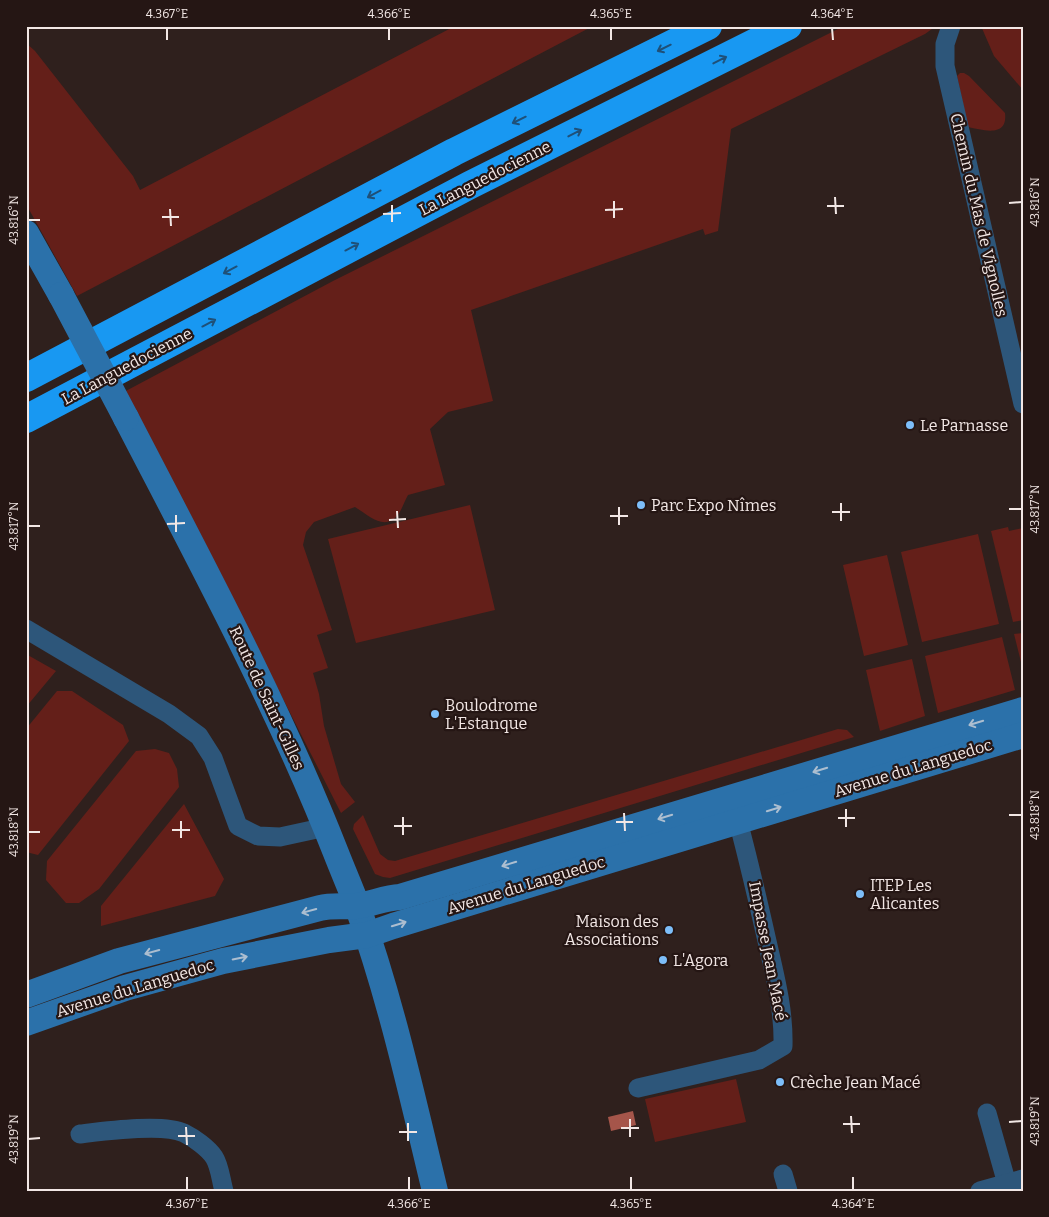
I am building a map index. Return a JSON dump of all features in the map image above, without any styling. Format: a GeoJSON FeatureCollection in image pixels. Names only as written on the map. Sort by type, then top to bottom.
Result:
{"type":"FeatureCollection","features":[{"type":"Feature","properties":{"kind":"highway"},"geometry":{"type":"LineString","coordinates":[[26,378],[454,152],[708,26]]}},
{"type":"Feature","properties":{"kind":"highway","name":"La Languedocienne"},"geometry":{"type":"LineString","coordinates":[[26,419],[470,184],[788,26]]}},
{"type":"Feature","properties":{"kind":"street","name":"Chemin du Mas de Vignolles"},"geometry":{"type":"LineString","coordinates":[[951,26],[945,44],[945,66],[1023,404]]}},
{"type":"Feature","properties":{"kind":"street","name":"Route de Saint-Gilles"},"geometry":{"type":"LineString","coordinates":[[26,233],[61,295],[208,576],[280,723],[326,827],[357,906],[390,1007],[435,1191]]}},
{"type":"Feature","properties":{"kind":"street"},"geometry":{"type":"LineString","coordinates":[[26,629],[169,714],[199,736],[213,758],[238,826],[258,836],[280,838],[326,827]]}},
{"type":"Feature","properties":{"kind":"street","name":"Avenue du Languedoc"},"geometry":{"type":"LineString","coordinates":[[26,1023],[125,988],[223,961],[329,940],[367,936],[1023,710]]}},
{"type":"Feature","properties":{"kind":"street","name":"Avenue du Languedoc"},"geometry":{"type":"LineString","coordinates":[[26,995],[119,961],[188,942],[320,908],[357,906],[387,898],[400,897],[1023,735]]}},
{"type":"Feature","properties":{"kind":"street","name":"Impasse Jean Macé"},"geometry":{"type":"LineString","coordinates":[[638,1088],[759,1060],[783,1046],[784,1024],[776,978],[752,873],[734,809]]}},
{"type":"Feature","properties":{"kind":"street"},"geometry":{"type":"LineString","coordinates":[[980,1191],[1013,1185],[987,1113]]}},
{"type":"Feature","properties":{"kind":"street"},"geometry":{"type":"LineString","coordinates":[[80,1134],[119,1129],[164,1129],[184,1132],[200,1143],[215,1158],[224,1191]]}},
{"type":"Feature","properties":{"kind":"shaded area"},"geometry":{"type":"Polygon","coordinates":[[[455,26],[593,26],[77,296],[26,204],[26,43],[35,51],[133,176],[140,190],[455,26]]]}},
{"type":"Feature","properties":{"kind":"shaded area"},"geometry":{"type":"Polygon","coordinates":[[[844,26],[936,26],[925,34],[731,129],[718,231],[705,235],[703,229],[471,310],[493,401],[448,412],[430,429],[445,485],[408,495],[397,516],[387,522],[376,520],[355,507],[314,522],[306,532],[303,545],[332,630],[317,635],[328,668],[313,673],[319,694],[324,726],[341,784],[355,802],[341,813],[140,418],[122,393],[333,281],[844,26]]]}},
{"type":"Feature","properties":{"kind":"shaded area"},"geometry":{"type":"Polygon","coordinates":[[[981,26],[1019,26],[1023,31],[1023,90],[994,56],[981,26]]]}},
{"type":"Feature","properties":{"kind":"shaded area"},"geometry":{"type":"Polygon","coordinates":[[[960,73],[969,76],[1005,113],[1003,126],[993,130],[968,127],[957,76],[960,73]]]}},
{"type":"Feature","properties":{"kind":"shaded area"},"geometry":{"type":"Polygon","coordinates":[[[470,505],[495,610],[356,643],[328,539],[470,505]]]}},
{"type":"Feature","properties":{"kind":"shaded area"},"geometry":{"type":"Polygon","coordinates":[[[1008,527],[1009,531],[1023,528],[1023,620],[1013,622],[991,531],[1008,527]]]}},
{"type":"Feature","properties":{"kind":"shaded area"},"geometry":{"type":"Polygon","coordinates":[[[978,534],[999,624],[922,642],[901,552],[978,534]]]}},
{"type":"Feature","properties":{"kind":"shaded area"},"geometry":{"type":"Polygon","coordinates":[[[887,555],[908,645],[864,656],[843,565],[887,555]]]}},
{"type":"Feature","properties":{"kind":"shaded area"},"geometry":{"type":"Polygon","coordinates":[[[1023,633],[1023,670],[1014,634],[1023,633]]]}},
{"type":"Feature","properties":{"kind":"shaded area"},"geometry":{"type":"Polygon","coordinates":[[[1002,637],[1015,690],[938,713],[925,656],[1002,637]]]}},
{"type":"Feature","properties":{"kind":"shaded area"},"geometry":{"type":"Polygon","coordinates":[[[26,654],[56,671],[26,707],[26,654]]]}},
{"type":"Feature","properties":{"kind":"shaded area"},"geometry":{"type":"Polygon","coordinates":[[[912,659],[925,716],[880,731],[866,670],[912,659]]]}},
{"type":"Feature","properties":{"kind":"shaded area"},"geometry":{"type":"Polygon","coordinates":[[[57,691],[72,691],[123,725],[129,741],[38,855],[26,852],[26,729],[57,691]]]}},
{"type":"Feature","properties":{"kind":"shaded area"},"geometry":{"type":"Polygon","coordinates":[[[838,729],[847,730],[854,737],[390,878],[375,874],[353,829],[354,824],[363,815],[380,854],[388,860],[395,861],[838,729]]]}},
{"type":"Feature","properties":{"kind":"shaded area"},"geometry":{"type":"Polygon","coordinates":[[[155,749],[169,753],[177,769],[179,787],[99,889],[79,903],[66,903],[46,880],[47,861],[136,751],[155,749]]]}},
{"type":"Feature","properties":{"kind":"shaded area"},"geometry":{"type":"Polygon","coordinates":[[[184,804],[224,879],[215,896],[101,926],[101,906],[184,804]]]}},
{"type":"Feature","properties":{"kind":"shaded area"},"geometry":{"type":"Polygon","coordinates":[[[736,1079],[746,1122],[655,1142],[645,1099],[736,1079]]]}},
{"type":"Feature","properties":{"kind":"shaded area"},"geometry":{"type":"Polygon","coordinates":[[[633,1111],[636,1125],[611,1131],[608,1117],[633,1111]]]}},
{"type":"Feature","properties":{"kind":"place","name":"Le Parnasse"},"geometry":{"type":"Point","coordinates":[910,425]}},
{"type":"Feature","properties":{"kind":"place","name":"Parc Expo Nîmes"},"geometry":{"type":"Point","coordinates":[641,505]}},
{"type":"Feature","properties":{"kind":"place","name":"Boulodrome L'Estanque"},"geometry":{"type":"Point","coordinates":[435,714]}},
{"type":"Feature","properties":{"kind":"place","name":"ITEP Les Alicantes"},"geometry":{"type":"Point","coordinates":[860,894]}},
{"type":"Feature","properties":{"kind":"place","name":"Maison des Associations"},"geometry":{"type":"Point","coordinates":[669,930]}},
{"type":"Feature","properties":{"kind":"place","name":"L'Agora"},"geometry":{"type":"Point","coordinates":[663,960]}},
{"type":"Feature","properties":{"kind":"place","name":"Crèche Jean Macé"},"geometry":{"type":"Point","coordinates":[780,1082]}}]}
